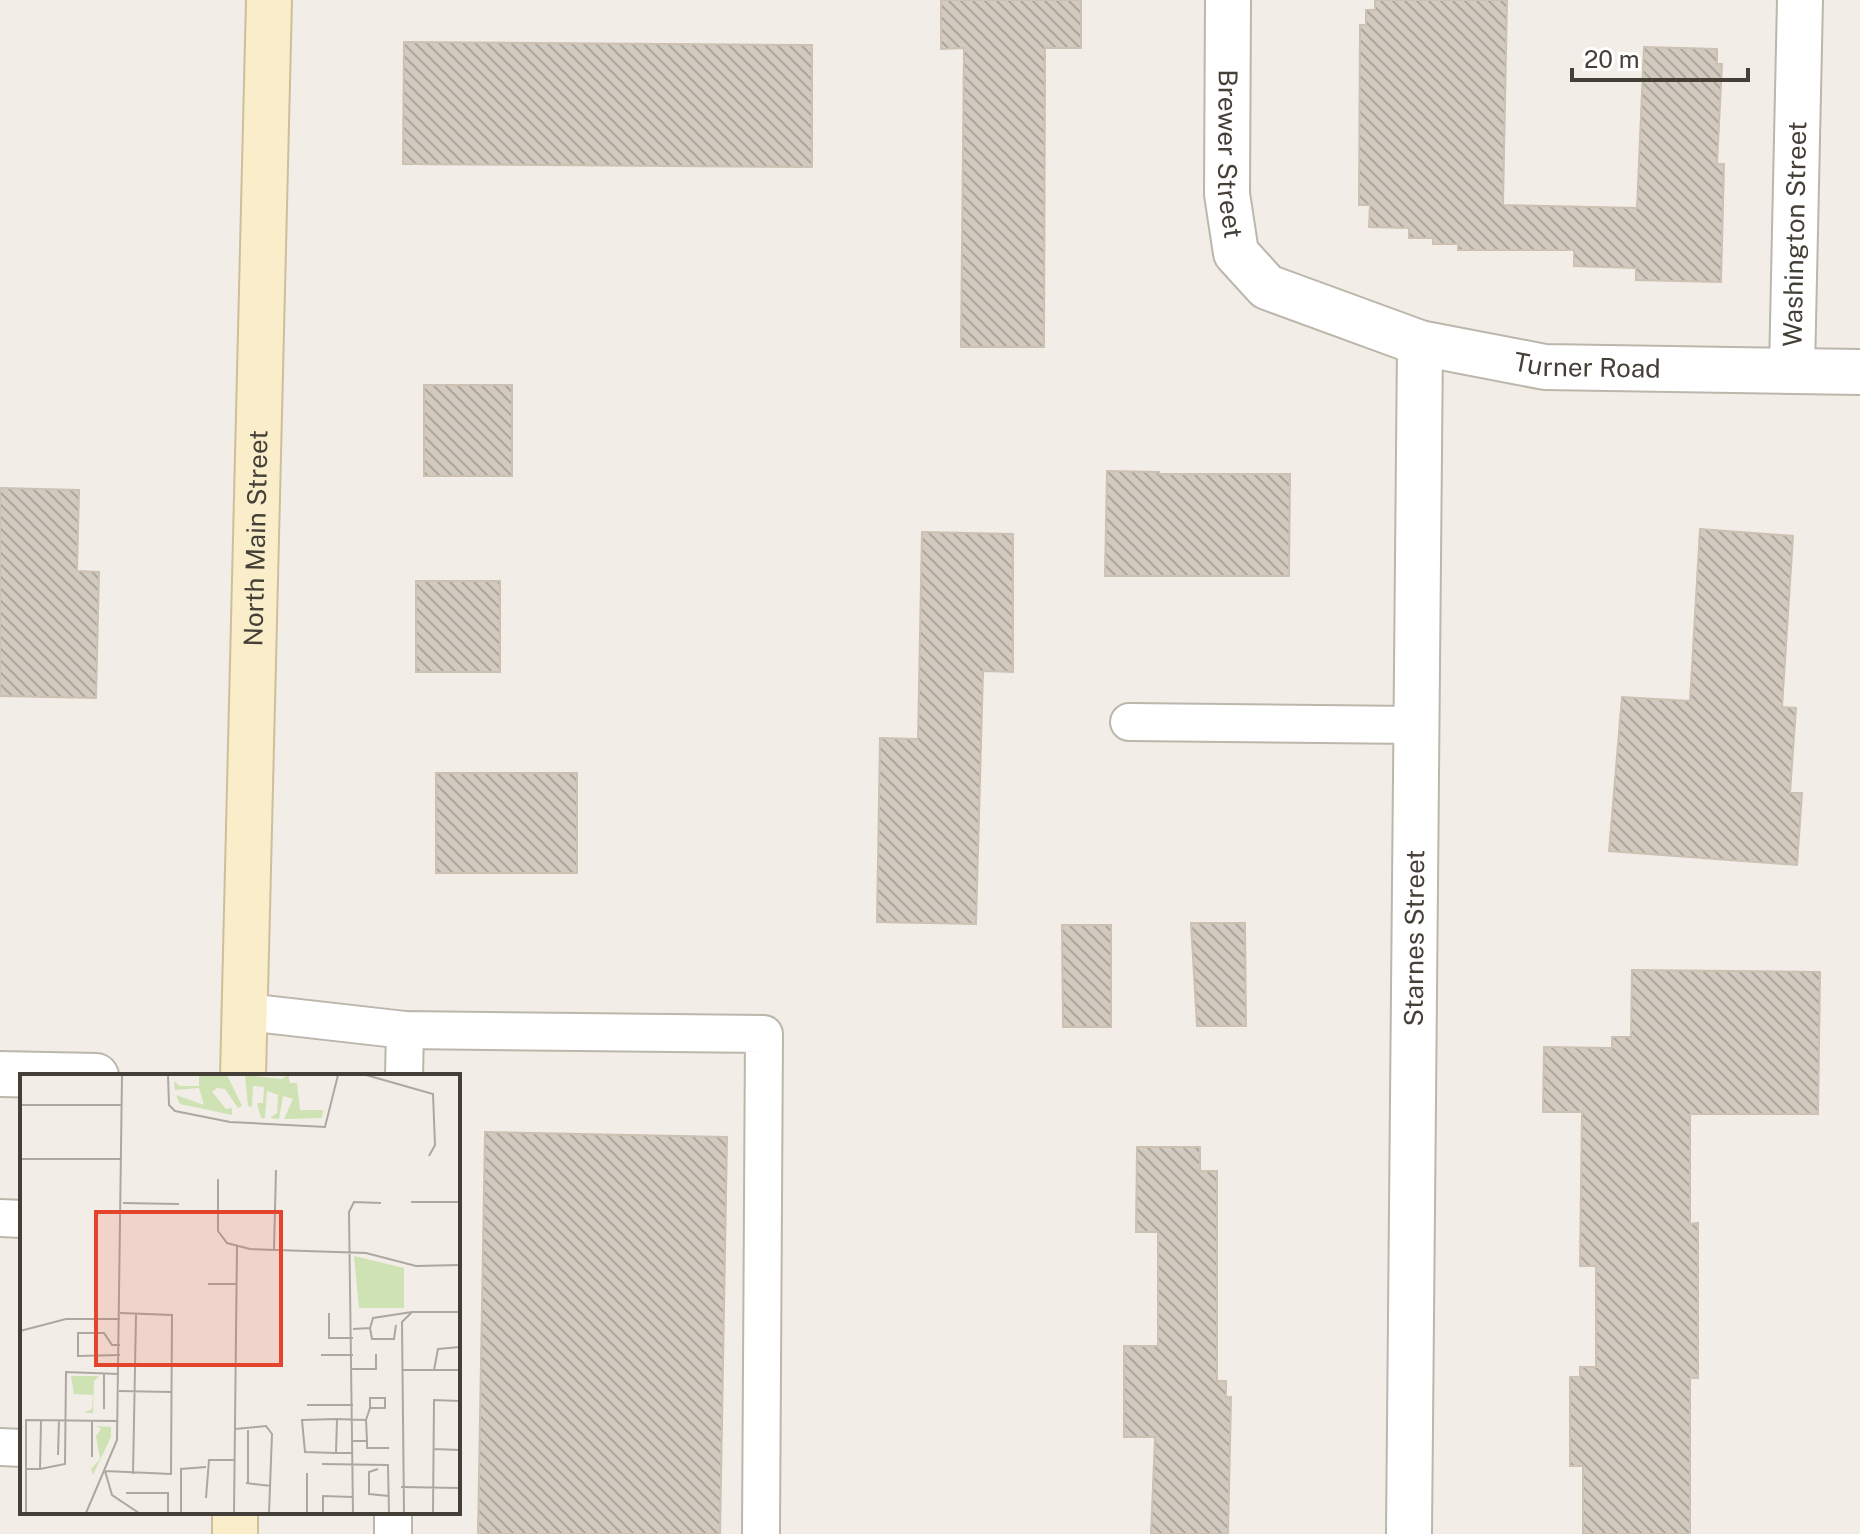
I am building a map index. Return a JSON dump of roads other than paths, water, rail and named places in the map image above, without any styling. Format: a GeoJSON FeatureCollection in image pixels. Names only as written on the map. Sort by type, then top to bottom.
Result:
{"type":"FeatureCollection","features":[{"type":"Feature","properties":{"kind":"main road","name":"North Main Street"},"geometry":{"type":"LineString","coordinates":[[243,1074],[269,0]]}},
{"type":"Feature","properties":{"kind":"street","name":"Brewer Street"},"geometry":{"type":"LineString","coordinates":[[1228,0],[1227,194],[1236,253],[1267,287],[1320,308]]}},
{"type":"Feature","properties":{"kind":"street","name":"Washington Street"},"geometry":{"type":"LineString","coordinates":[[1792,370],[1800,0]]}},
{"type":"Feature","properties":{"kind":"street","name":"Turner Road"},"geometry":{"type":"LineString","coordinates":[[1320,308],[1420,343],[1545,367],[1860,372]]}},
{"type":"Feature","properties":{"kind":"street","name":"Starnes Street"},"geometry":{"type":"LineString","coordinates":[[1409,1534],[1420,343]]}},
{"type":"Feature","properties":{"kind":"street"},"geometry":{"type":"LineString","coordinates":[[0,1074],[20,1074]]}},
{"type":"Feature","properties":{"kind":"lane"},"geometry":{"type":"LineString","coordinates":[[1129,722],[1416,725]]}},
{"type":"Feature","properties":{"kind":"lane"},"geometry":{"type":"LineString","coordinates":[[246,1012],[405,1030],[764,1034],[761,1534]]}},
{"type":"Feature","properties":{"kind":"lane"},"geometry":{"type":"LineString","coordinates":[[404,1074],[405,1030]]}},
{"type":"Feature","properties":{"kind":"lane"},"geometry":{"type":"LineString","coordinates":[[0,1218],[20,1219]]}},
{"type":"Feature","properties":{"kind":"lane"},"geometry":{"type":"LineString","coordinates":[[0,1447],[20,1448]]}}]}
